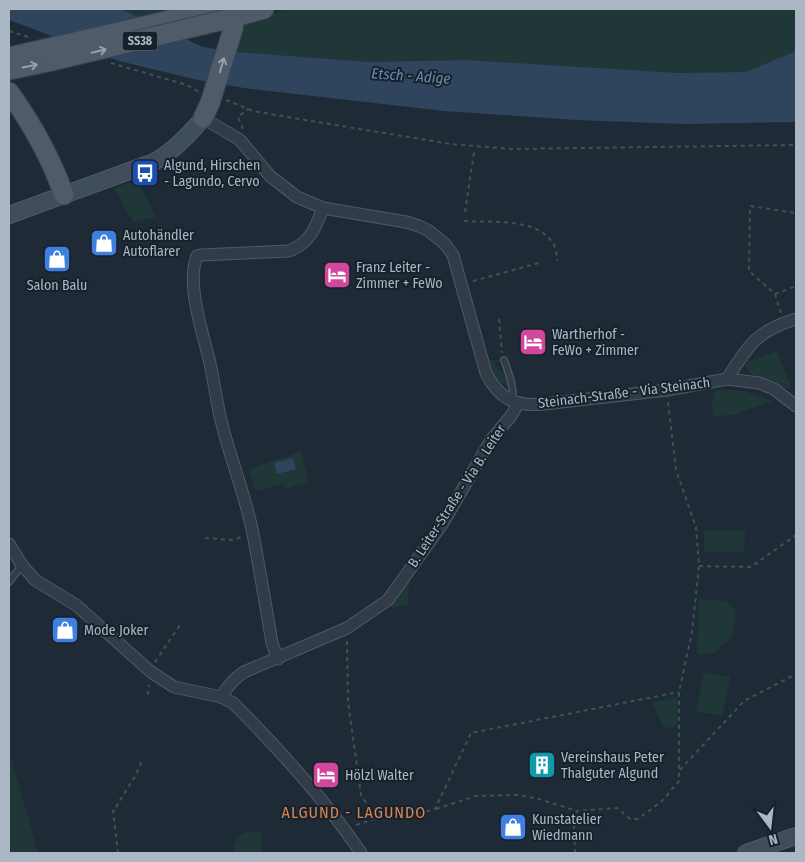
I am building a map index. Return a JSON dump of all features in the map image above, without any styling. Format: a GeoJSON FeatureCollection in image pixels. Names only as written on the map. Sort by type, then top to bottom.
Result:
{"type":"FeatureCollection","features":[{"type":"Feature","properties":{"kind":"main road","name":"SS38"},"geometry":{"type":"LineString","coordinates":[[9,70],[41,50],[229,18],[264,9]]}},
{"type":"Feature","properties":{"kind":"main road","name":"SS38"},"geometry":{"type":"LineString","coordinates":[[9,57],[192,15],[229,18]]}},
{"type":"Feature","properties":{"kind":"main road"},"geometry":{"type":"LineString","coordinates":[[9,215],[154,162],[186,138],[209,103],[229,18]]}},
{"type":"Feature","properties":{"kind":"main road"},"geometry":{"type":"LineString","coordinates":[[9,92],[30,122],[51,163],[64,195]]}},
{"type":"Feature","properties":{"kind":"main road"},"geometry":{"type":"LineString","coordinates":[[9,113],[30,122]]}},
{"type":"Feature","properties":{"kind":"main road"},"geometry":{"type":"LineString","coordinates":[[746,853],[796,836]]}},
{"type":"Feature","properties":{"kind":"street"},"geometry":{"type":"LineString","coordinates":[[209,103],[270,176],[289,193],[323,208],[406,222],[419,226],[438,237],[450,250],[486,373],[492,386],[515,403]]}},
{"type":"Feature","properties":{"kind":"street"},"geometry":{"type":"LineString","coordinates":[[278,659],[272,643],[253,532],[222,425],[197,315],[194,282],[195,261],[197,256],[201,255],[289,251],[299,247],[315,230],[323,208]]}},
{"type":"Feature","properties":{"kind":"street"},"geometry":{"type":"LineString","coordinates":[[727,379],[744,352],[755,339],[784,323],[796,319]]}},
{"type":"Feature","properties":{"kind":"street","name":"Steinach-Straße - Via Steinach"},"geometry":{"type":"LineString","coordinates":[[515,403],[529,405],[544,404],[667,390],[727,379],[759,383],[774,389],[796,406]]}},
{"type":"Feature","properties":{"kind":"street","name":"B. Leiter-Straße - Via B. Leiter"},"geometry":{"type":"LineString","coordinates":[[221,697],[236,677],[244,672],[347,628],[388,600],[443,522],[491,440],[511,416],[515,403]]}},
{"type":"Feature","properties":{"kind":"street"},"geometry":{"type":"LineString","coordinates":[[9,544],[22,565],[35,580],[76,605],[149,670],[174,687],[221,697],[233,703],[315,790],[346,829],[362,853]]}},
{"type":"Feature","properties":{"kind":"lane"},"geometry":{"type":"LineString","coordinates":[[503,359],[512,382],[515,403]]}},
{"type":"Feature","properties":{"kind":"lane"},"geometry":{"type":"LineString","coordinates":[[9,582],[22,565]]}},
{"type":"Feature","properties":{"kind":"path"},"geometry":{"type":"LineString","coordinates":[[9,30],[41,50]]}},
{"type":"Feature","properties":{"kind":"path"},"geometry":{"type":"LineString","coordinates":[[106,61],[187,85],[209,103],[400,136],[491,148],[512,150],[796,145]]}},
{"type":"Feature","properties":{"kind":"path"},"geometry":{"type":"LineString","coordinates":[[243,129],[238,117],[248,109]]}},
{"type":"Feature","properties":{"kind":"path"},"geometry":{"type":"LineString","coordinates":[[466,212],[474,152]]}},
{"type":"Feature","properties":{"kind":"path"},"geometry":{"type":"LineString","coordinates":[[784,323],[775,294],[749,272],[750,206],[796,213]]}},
{"type":"Feature","properties":{"kind":"path"},"geometry":{"type":"LineString","coordinates":[[464,221],[529,225],[544,233],[555,246],[558,260]]}},
{"type":"Feature","properties":{"kind":"path"},"geometry":{"type":"LineString","coordinates":[[461,285],[539,263]]}},
{"type":"Feature","properties":{"kind":"path"},"geometry":{"type":"LineString","coordinates":[[775,294],[796,286]]}},
{"type":"Feature","properties":{"kind":"path"},"geometry":{"type":"LineString","coordinates":[[499,319],[503,359]]}},
{"type":"Feature","properties":{"kind":"path"},"geometry":{"type":"LineString","coordinates":[[346,829],[381,817],[409,816],[476,796],[517,795],[538,799],[577,811],[617,808],[630,819],[638,819],[662,801],[679,781],[679,692],[692,632],[699,566],[696,527],[676,470],[667,390]]}},
{"type":"Feature","properties":{"kind":"path"},"geometry":{"type":"LineString","coordinates":[[205,538],[232,540],[253,532]]}},
{"type":"Feature","properties":{"kind":"path"},"geometry":{"type":"LineString","coordinates":[[699,566],[751,567],[796,535]]}},
{"type":"Feature","properties":{"kind":"path"},"geometry":{"type":"LineString","coordinates":[[149,670],[182,622]]}},
{"type":"Feature","properties":{"kind":"path"},"geometry":{"type":"LineString","coordinates":[[347,628],[348,702],[361,795],[372,812],[381,817]]}},
{"type":"Feature","properties":{"kind":"path"},"geometry":{"type":"LineString","coordinates":[[679,771],[744,701],[796,674]]}},
{"type":"Feature","properties":{"kind":"path"},"geometry":{"type":"LineString","coordinates":[[436,809],[471,733],[679,692]]}},
{"type":"Feature","properties":{"kind":"path"},"geometry":{"type":"LineString","coordinates":[[118,853],[113,811],[116,810],[117,805],[136,775],[142,760]]}},
{"type":"Feature","properties":{"kind":"path"},"geometry":{"type":"LineString","coordinates":[[575,853],[574,826],[577,811]]}},
{"type":"Feature","properties":{"kind":"green space"},"geometry":{"type":"Polygon","coordinates":[[[121,9],[171,9],[174,11],[141,18],[121,9]]]}},
{"type":"Feature","properties":{"kind":"green space"},"geometry":{"type":"Polygon","coordinates":[[[288,9],[796,9],[796,51],[746,72],[679,73],[465,60],[370,62],[236,52],[244,24],[288,9]]]}},
{"type":"Feature","properties":{"kind":"green space"},"geometry":{"type":"Polygon","coordinates":[[[138,180],[156,217],[133,222],[114,188],[138,180]]]}},
{"type":"Feature","properties":{"kind":"green space"},"geometry":{"type":"Polygon","coordinates":[[[777,351],[791,387],[786,389],[776,382],[754,376],[748,371],[746,366],[748,361],[777,351]]]}},
{"type":"Feature","properties":{"kind":"green space"},"geometry":{"type":"Polygon","coordinates":[[[499,360],[500,362],[494,363],[506,376],[511,390],[495,378],[488,363],[489,361],[499,360]]]}},
{"type":"Feature","properties":{"kind":"green space"},"geometry":{"type":"Polygon","coordinates":[[[715,391],[744,391],[773,401],[733,415],[714,416],[712,402],[715,391]]]}},
{"type":"Feature","properties":{"kind":"green space"},"geometry":{"type":"Polygon","coordinates":[[[301,452],[309,482],[285,489],[283,484],[256,491],[249,469],[301,452]]]}},
{"type":"Feature","properties":{"kind":"green space"},"geometry":{"type":"Polygon","coordinates":[[[704,530],[745,530],[744,552],[704,552],[704,530]]]}},
{"type":"Feature","properties":{"kind":"green space"},"geometry":{"type":"Polygon","coordinates":[[[409,574],[408,604],[392,608],[389,603],[409,574]]]}},
{"type":"Feature","properties":{"kind":"green space"},"geometry":{"type":"Polygon","coordinates":[[[699,599],[727,601],[736,611],[732,637],[714,653],[697,655],[699,599]]]}},
{"type":"Feature","properties":{"kind":"green space"},"geometry":{"type":"Polygon","coordinates":[[[704,672],[730,677],[722,716],[696,711],[704,672]]]}},
{"type":"Feature","properties":{"kind":"green space"},"geometry":{"type":"Polygon","coordinates":[[[677,697],[677,726],[664,728],[652,703],[677,697]]]}},
{"type":"Feature","properties":{"kind":"green space"},"geometry":{"type":"Polygon","coordinates":[[[9,751],[38,853],[9,853],[9,751]]]}},
{"type":"Feature","properties":{"kind":"green space"},"geometry":{"type":"Polygon","coordinates":[[[249,831],[261,833],[263,853],[233,853],[237,839],[249,831]]]}},
{"type":"Feature","properties":{"kind":"water","name":"Etsch - Adige"},"geometry":{"type":"Polygon","coordinates":[[[9,9],[121,9],[203,47],[236,52],[370,62],[465,60],[679,73],[746,72],[796,51],[796,122],[685,124],[576,120],[444,111],[244,88],[198,80],[119,61],[9,20],[9,9]]]}},
{"type":"Feature","properties":{"kind":"water"},"geometry":{"type":"Polygon","coordinates":[[[293,458],[296,469],[277,474],[274,463],[293,458]]]}},
{"type":"Feature","properties":{"kind":"place","name":"Algund, Hirschen - Lagundo, Cervo"},"geometry":{"type":"Point","coordinates":[145,173]}},
{"type":"Feature","properties":{"kind":"place","name":"Autohändler Autoflarer"},"geometry":{"type":"Point","coordinates":[104,243]}},
{"type":"Feature","properties":{"kind":"place","name":"Salon Balu"},"geometry":{"type":"Point","coordinates":[57,259]}},
{"type":"Feature","properties":{"kind":"place","name":"Franz Leiter - Zimmer + FeWo"},"geometry":{"type":"Point","coordinates":[337,275]}},
{"type":"Feature","properties":{"kind":"place","name":"Wartherhof - FeWo + Zimmer"},"geometry":{"type":"Point","coordinates":[533,342]}},
{"type":"Feature","properties":{"kind":"place","name":"Mode Joker"},"geometry":{"type":"Point","coordinates":[65,630]}},
{"type":"Feature","properties":{"kind":"place","name":"Vereinshaus Peter Thalguter Algund"},"geometry":{"type":"Point","coordinates":[542,765]}},
{"type":"Feature","properties":{"kind":"place","name":"Hölzl Walter"},"geometry":{"type":"Point","coordinates":[326,775]}},
{"type":"Feature","properties":{"kind":"place","name":"Kunstatelier Wiedmann"},"geometry":{"type":"Point","coordinates":[513,827]}},
{"type":"Feature","properties":{"kind":"district","name":"ALGUND - LAGUNDO"},"geometry":{"type":"Point","coordinates":[354,812]}}]}
